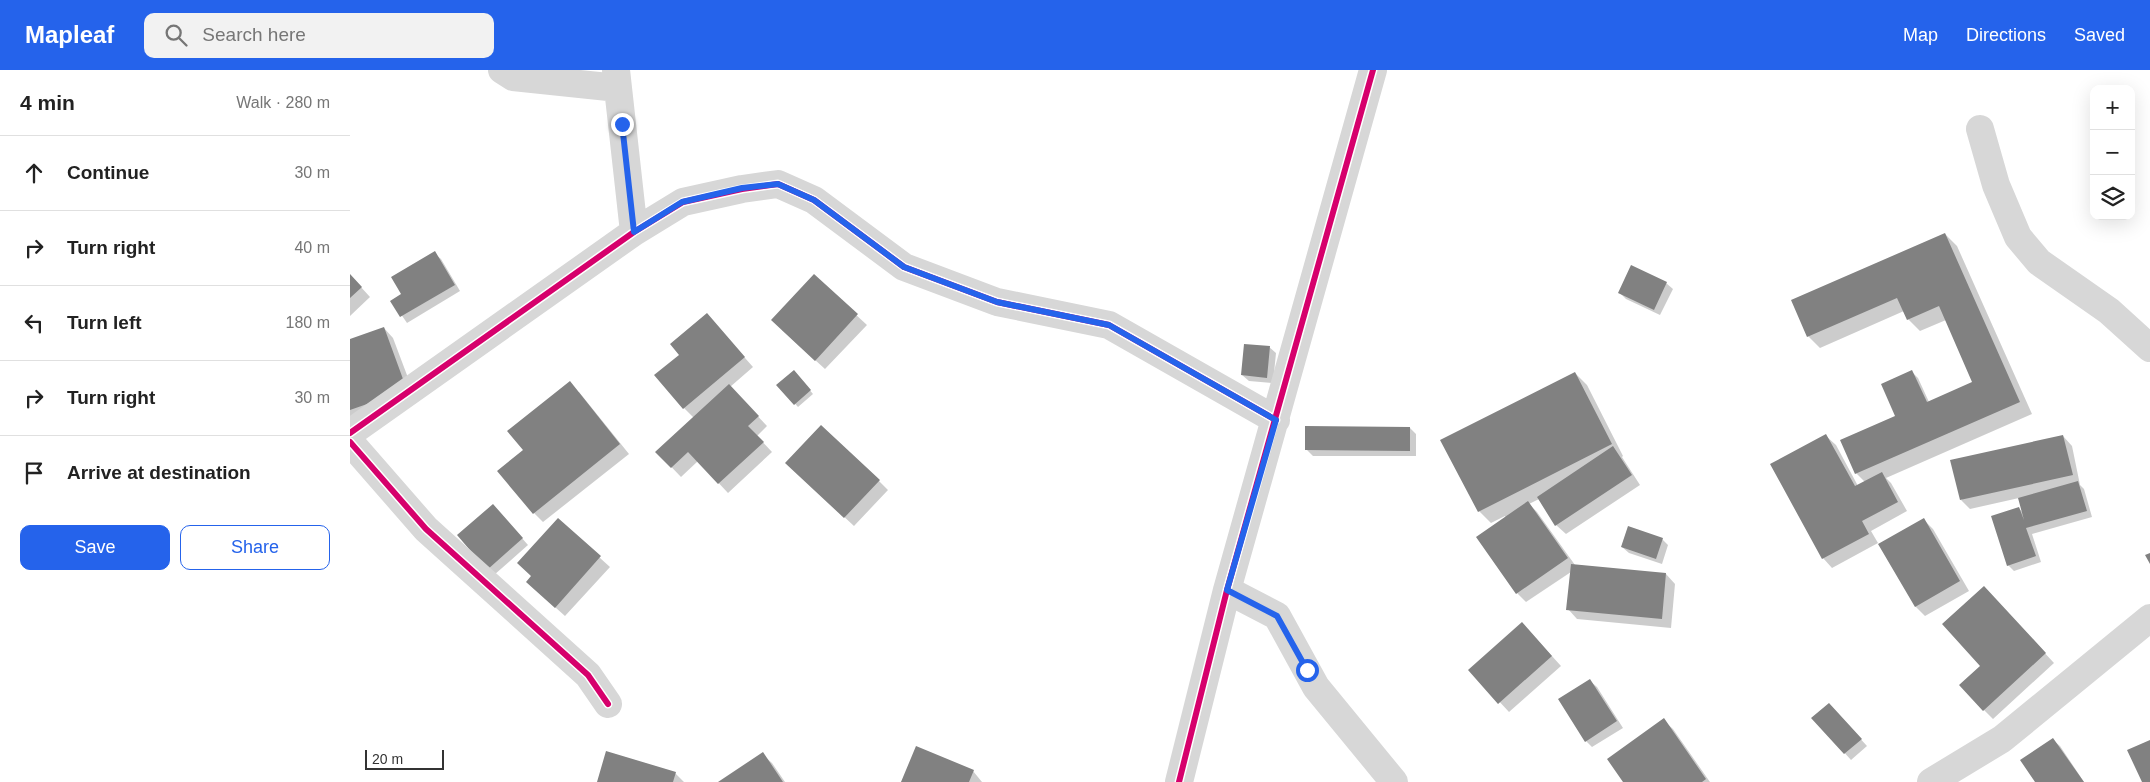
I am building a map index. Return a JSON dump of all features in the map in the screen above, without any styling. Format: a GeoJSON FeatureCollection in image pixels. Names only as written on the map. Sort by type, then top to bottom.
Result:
{"type":"FeatureCollection","features":[{"type":"Feature","properties":{"kind":"street"},"geometry":{"type":"LineString","coordinates":[[502,70],[513,77],[617,79],[634,232]]}},
{"type":"Feature","properties":{"kind":"street"},"geometry":{"type":"LineString","coordinates":[[1179,782],[1227,590],[1276,420],[1372,70]]}},
{"type":"Feature","properties":{"kind":"street"},"geometry":{"type":"LineString","coordinates":[[1980,129],[1996,185],[2018,237],[2039,262],[2108,311],[2150,348]]}},
{"type":"Feature","properties":{"kind":"street"},"geometry":{"type":"LineString","coordinates":[[350,433],[634,232],[682,202],[742,188],[778,184],[814,200],[904,267],[997,302],[1109,325],[1276,420]]}},
{"type":"Feature","properties":{"kind":"street"},"geometry":{"type":"LineString","coordinates":[[350,442],[426,529],[588,675],[608,704]]}},
{"type":"Feature","properties":{"kind":"street"},"geometry":{"type":"LineString","coordinates":[[1227,590],[1277,616],[1316,687],[1394,782]]}},
{"type":"Feature","properties":{"kind":"street"},"geometry":{"type":"LineString","coordinates":[[1931,782],[2002,739],[2150,618]]}},
{"type":"Feature","properties":{"kind":"building"},"geometry":{"type":"Polygon","coordinates":[[[1945,233],[2020,402],[1855,474],[1840,440],[1895,416],[1881,384],[1912,370],[1927,402],[1972,382],[1939,306],[1907,320],[1897,298],[1807,337],[1791,300],[1945,233]]]}},
{"type":"Feature","properties":{"kind":"building"},"geometry":{"type":"Polygon","coordinates":[[[435,251],[455,285],[400,317],[390,301],[401,294],[391,277],[435,251]]]}},
{"type":"Feature","properties":{"kind":"building"},"geometry":{"type":"Polygon","coordinates":[[[1631,265],[1667,282],[1654,310],[1618,293],[1631,265]]]}},
{"type":"Feature","properties":{"kind":"building"},"geometry":{"type":"Polygon","coordinates":[[[350,274],[362,287],[350,298],[350,274]]]}},
{"type":"Feature","properties":{"kind":"building"},"geometry":{"type":"Polygon","coordinates":[[[814,274],[858,314],[815,361],[771,320],[814,274]]]}},
{"type":"Feature","properties":{"kind":"building"},"geometry":{"type":"Polygon","coordinates":[[[707,313],[745,357],[683,409],[654,375],[679,355],[670,344],[707,313]]]}},
{"type":"Feature","properties":{"kind":"building"},"geometry":{"type":"Polygon","coordinates":[[[384,327],[407,390],[350,410],[350,339],[384,327]]]}},
{"type":"Feature","properties":{"kind":"building"},"geometry":{"type":"Polygon","coordinates":[[[1244,344],[1270,346],[1267,378],[1241,375],[1244,344]]]}},
{"type":"Feature","properties":{"kind":"building"},"geometry":{"type":"Polygon","coordinates":[[[794,370],[811,390],[794,405],[776,385],[794,370]]]}},
{"type":"Feature","properties":{"kind":"building"},"geometry":{"type":"Polygon","coordinates":[[[1575,372],[1612,444],[1478,512],[1440,440],[1575,372]]]}},
{"type":"Feature","properties":{"kind":"building"},"geometry":{"type":"Polygon","coordinates":[[[570,381],[620,444],[533,514],[497,471],[523,450],[507,431],[570,381]]]}},
{"type":"Feature","properties":{"kind":"building"},"geometry":{"type":"Polygon","coordinates":[[[729,384],[759,416],[748,426],[764,442],[718,484],[688,452],[671,468],[655,452],[729,384]]]}},
{"type":"Feature","properties":{"kind":"building"},"geometry":{"type":"Polygon","coordinates":[[[821,425],[880,480],[844,518],[785,463],[821,425]]]}},
{"type":"Feature","properties":{"kind":"building"},"geometry":{"type":"Polygon","coordinates":[[[1305,426],[1410,427],[1410,451],[1305,450],[1305,426]]]}},
{"type":"Feature","properties":{"kind":"building"},"geometry":{"type":"Polygon","coordinates":[[[1826,434],[1855,486],[1882,472],[1898,502],[1862,521],[1869,534],[1822,559],[1770,464],[1826,434]]]}},
{"type":"Feature","properties":{"kind":"building"},"geometry":{"type":"Polygon","coordinates":[[[2063,435],[2073,475],[1960,500],[1950,460],[2063,435]]]}},
{"type":"Feature","properties":{"kind":"building"},"geometry":{"type":"Polygon","coordinates":[[[1613,446],[1632,475],[1555,526],[1537,497],[1613,446]]]}},
{"type":"Feature","properties":{"kind":"building"},"geometry":{"type":"Polygon","coordinates":[[[2078,481],[2087,511],[2026,528],[2036,556],[2007,566],[1991,516],[2019,507],[2024,520],[2018,498],[2078,481]]]}},
{"type":"Feature","properties":{"kind":"building"},"geometry":{"type":"Polygon","coordinates":[[[1528,501],[1568,558],[1516,594],[1476,537],[1528,501]]]}},
{"type":"Feature","properties":{"kind":"building"},"geometry":{"type":"Polygon","coordinates":[[[493,504],[523,538],[487,570],[457,535],[493,504]]]}},
{"type":"Feature","properties":{"kind":"building"},"geometry":{"type":"Polygon","coordinates":[[[558,518],[601,556],[555,608],[526,582],[531,576],[517,563],[558,518]]]}},
{"type":"Feature","properties":{"kind":"building"},"geometry":{"type":"Polygon","coordinates":[[[1924,518],[1960,581],[1915,607],[1878,544],[1924,518]]]}},
{"type":"Feature","properties":{"kind":"building"},"geometry":{"type":"Polygon","coordinates":[[[1628,526],[1663,538],[1656,559],[1621,547],[1628,526]]]}},
{"type":"Feature","properties":{"kind":"building"},"geometry":{"type":"Polygon","coordinates":[[[2150,553],[2150,564],[2145,555],[2150,553]]]}},
{"type":"Feature","properties":{"kind":"building"},"geometry":{"type":"Polygon","coordinates":[[[1571,564],[1666,573],[1662,619],[1566,610],[1571,564]]]}},
{"type":"Feature","properties":{"kind":"building"},"geometry":{"type":"Polygon","coordinates":[[[1984,586],[2046,653],[1983,711],[1959,685],[1980,666],[1942,624],[1984,586]]]}},
{"type":"Feature","properties":{"kind":"building"},"geometry":{"type":"Polygon","coordinates":[[[1522,622],[1552,656],[1498,704],[1468,670],[1522,622]]]}},
{"type":"Feature","properties":{"kind":"building"},"geometry":{"type":"Polygon","coordinates":[[[1590,679],[1617,721],[1585,742],[1558,699],[1590,679]]]}},
{"type":"Feature","properties":{"kind":"building"},"geometry":{"type":"Polygon","coordinates":[[[1829,703],[1862,739],[1844,754],[1811,718],[1829,703]]]}},
{"type":"Feature","properties":{"kind":"building"},"geometry":{"type":"Polygon","coordinates":[[[1664,718],[1706,779],[1702,782],[1623,782],[1607,759],[1664,718]]]}},
{"type":"Feature","properties":{"kind":"building"},"geometry":{"type":"Polygon","coordinates":[[[2053,738],[2084,782],[2035,782],[2020,760],[2053,738]]]}},
{"type":"Feature","properties":{"kind":"building"},"geometry":{"type":"Polygon","coordinates":[[[2150,740],[2150,782],[2142,782],[2127,750],[2150,740]]]}},
{"type":"Feature","properties":{"kind":"building"},"geometry":{"type":"Polygon","coordinates":[[[916,746],[974,770],[969,782],[901,782],[916,746]]]}},
{"type":"Feature","properties":{"kind":"building"},"geometry":{"type":"Polygon","coordinates":[[[606,751],[676,772],[673,782],[597,782],[606,751]]]}},
{"type":"Feature","properties":{"kind":"building"},"geometry":{"type":"Polygon","coordinates":[[[763,752],[783,782],[718,782],[763,752]]]}},
{"type":"Feature","properties":{"kind":"cycle path"},"geometry":{"type":"LineString","coordinates":[[1179,782],[1227,590],[1373,70]]}},
{"type":"Feature","properties":{"kind":"cycle path"},"geometry":{"type":"LineString","coordinates":[[350,433],[634,232],[683,202],[742,189],[778,184],[814,200],[904,267],[997,302],[1109,325],[1276,420]]}},
{"type":"Feature","properties":{"kind":"cycle path"},"geometry":{"type":"LineString","coordinates":[[350,442],[426,529],[588,675],[608,704]]}},
{"type":"Feature","properties":{"kind":"route"},"geometry":{"type":"LineString","coordinates":[[622,124],[634,232],[682,202],[742,188],[778,184],[814,200],[904,267],[997,302],[1109,325],[1276,420],[1227,590],[1277,616],[1307,670]]}}]}
